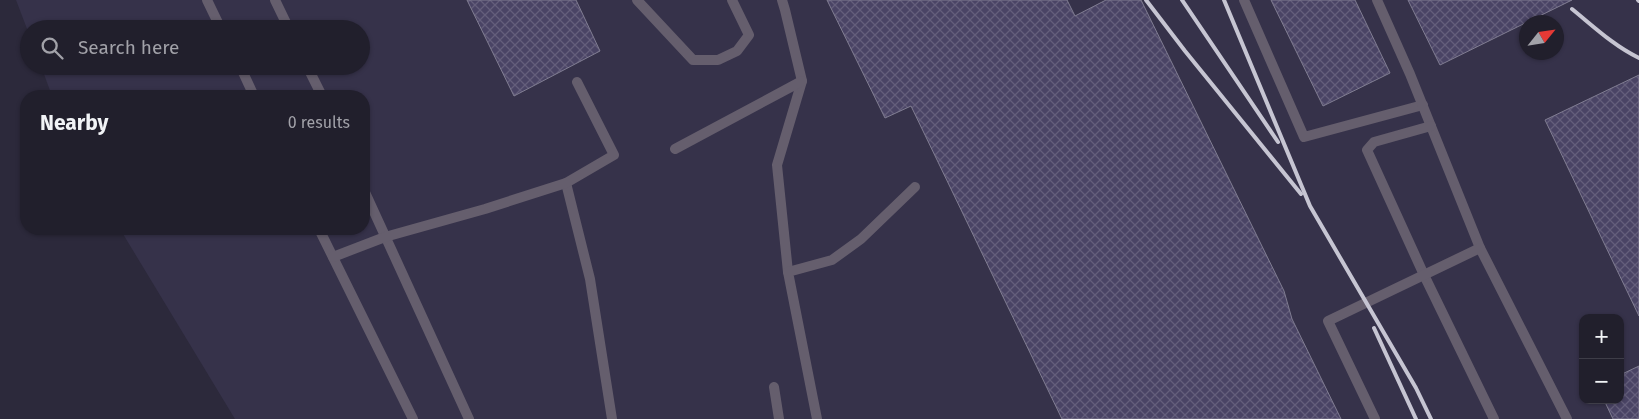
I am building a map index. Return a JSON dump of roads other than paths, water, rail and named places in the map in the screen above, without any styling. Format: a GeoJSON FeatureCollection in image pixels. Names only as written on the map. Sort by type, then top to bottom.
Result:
{"type":"FeatureCollection","features":[{"type":"Feature","properties":{"kind":"lane"},"geometry":{"type":"LineString","coordinates":[[207,0],[217,20]]}},
{"type":"Feature","properties":{"kind":"lane"},"geometry":{"type":"LineString","coordinates":[[275,0],[285,20]]}},
{"type":"Feature","properties":{"kind":"lane"},"geometry":{"type":"LineString","coordinates":[[636,0],[693,60],[718,60],[737,51],[749,35],[732,0]]}},
{"type":"Feature","properties":{"kind":"lane"},"geometry":{"type":"LineString","coordinates":[[782,0],[802,82],[777,165],[788,272],[816,419]]}},
{"type":"Feature","properties":{"kind":"lane"},"geometry":{"type":"LineString","coordinates":[[1244,0],[1304,137],[1422,105]]}},
{"type":"Feature","properties":{"kind":"lane"},"geometry":{"type":"LineString","coordinates":[[1377,0],[1431,126],[1480,248],[1566,419]]}},
{"type":"Feature","properties":{"kind":"lane"},"geometry":{"type":"LineString","coordinates":[[244,75],[251,90]]}},
{"type":"Feature","properties":{"kind":"lane"},"geometry":{"type":"LineString","coordinates":[[312,75],[319,90]]}},
{"type":"Feature","properties":{"kind":"lane"},"geometry":{"type":"LineString","coordinates":[[333,257],[384,237],[485,209],[566,183],[614,155],[577,82]]}},
{"type":"Feature","properties":{"kind":"lane"},"geometry":{"type":"LineString","coordinates":[[675,149],[802,82]]}},
{"type":"Feature","properties":{"kind":"lane"},"geometry":{"type":"LineString","coordinates":[[1431,126],[1374,142],[1367,150],[1424,275],[1494,419]]}},
{"type":"Feature","properties":{"kind":"lane"},"geometry":{"type":"LineString","coordinates":[[566,183],[590,279],[612,419]]}},
{"type":"Feature","properties":{"kind":"lane"},"geometry":{"type":"LineString","coordinates":[[788,272],[832,260],[862,240],[915,187]]}},
{"type":"Feature","properties":{"kind":"lane"},"geometry":{"type":"LineString","coordinates":[[370,204],[469,419]]}},
{"type":"Feature","properties":{"kind":"lane"},"geometry":{"type":"LineString","coordinates":[[322,235],[413,419]]}},
{"type":"Feature","properties":{"kind":"lane"},"geometry":{"type":"LineString","coordinates":[[1375,419],[1328,321],[1480,248]]}},
{"type":"Feature","properties":{"kind":"lane"},"geometry":{"type":"LineString","coordinates":[[774,388],[778,419]]}},
{"type":"Feature","properties":{"kind":"railway"},"geometry":{"type":"LineString","coordinates":[[1146,0],[1301,194]]}},
{"type":"Feature","properties":{"kind":"railway"},"geometry":{"type":"LineString","coordinates":[[1182,0],[1278,142]]}},
{"type":"Feature","properties":{"kind":"railway"},"geometry":{"type":"LineString","coordinates":[[1224,0],[1310,206],[1416,388],[1431,419]]}},
{"type":"Feature","properties":{"kind":"railway"},"geometry":{"type":"LineString","coordinates":[[1572,9],[1612,42],[1639,58]]}},
{"type":"Feature","properties":{"kind":"railway"},"geometry":{"type":"LineString","coordinates":[[1374,328],[1416,419]]}}]}
